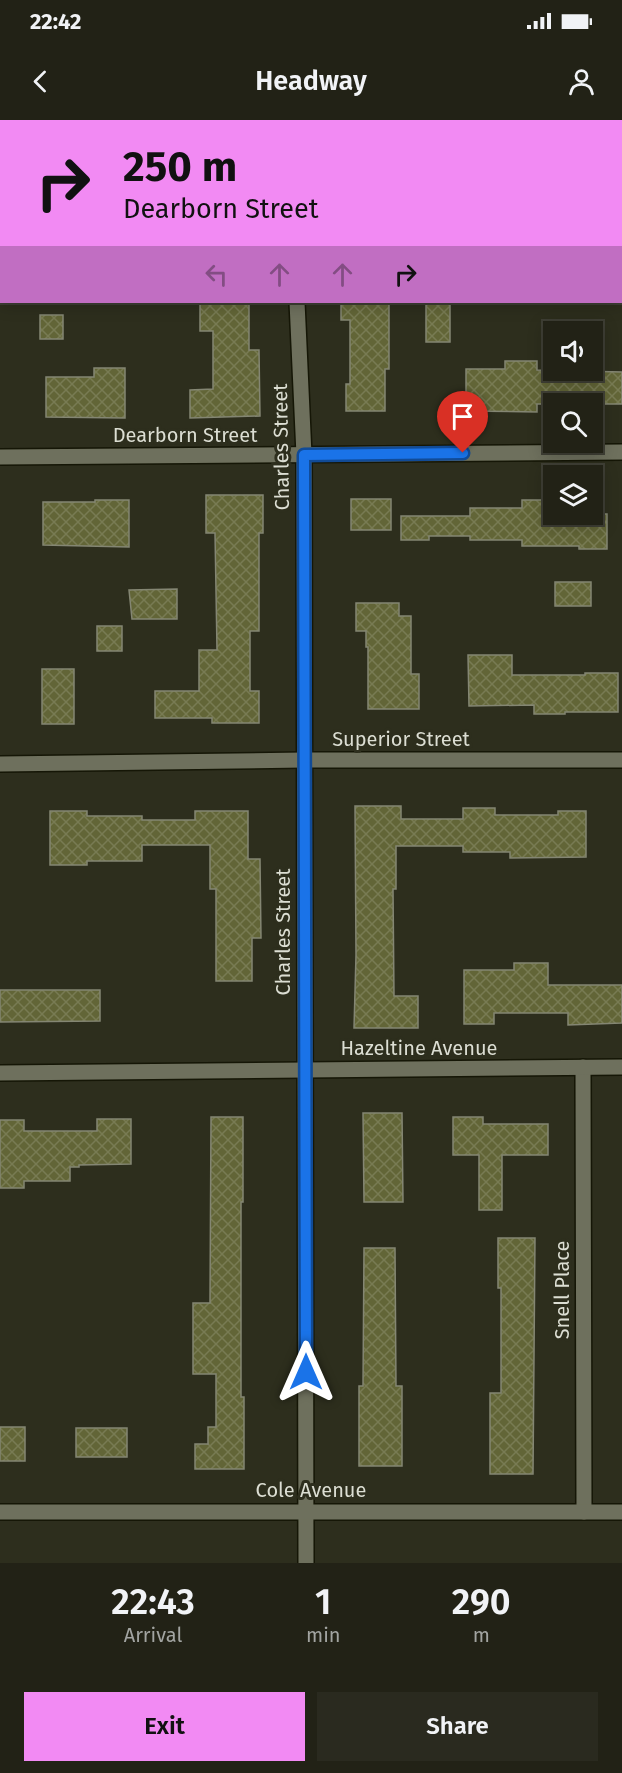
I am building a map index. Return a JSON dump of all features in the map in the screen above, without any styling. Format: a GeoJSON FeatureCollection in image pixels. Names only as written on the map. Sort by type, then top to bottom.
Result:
{"type":"FeatureCollection","features":[{"type":"Feature","properties":{"kind":"street","name":"Charles Street"},"geometry":{"type":"LineString","coordinates":[[297,303],[304,455],[306,1563]]}},
{"type":"Feature","properties":{"kind":"street","name":"Dearborn Street"},"geometry":{"type":"LineString","coordinates":[[0,457],[622,452]]}},
{"type":"Feature","properties":{"kind":"street","name":"Superior Street"},"geometry":{"type":"LineString","coordinates":[[0,764],[304,760],[622,760]]}},
{"type":"Feature","properties":{"kind":"street","name":"Hazeltine Avenue"},"geometry":{"type":"LineString","coordinates":[[0,1073],[622,1067]]}},
{"type":"Feature","properties":{"kind":"street","name":"Snell Place"},"geometry":{"type":"LineString","coordinates":[[583,1068],[584,1512]]}},
{"type":"Feature","properties":{"kind":"street","name":"Cole Avenue"},"geometry":{"type":"LineString","coordinates":[[0,1512],[622,1512]]}},
{"type":"Feature","properties":{"kind":"building"},"geometry":{"type":"Polygon","coordinates":[[[200,303],[249,303],[249,350],[259,350],[260,416],[190,418],[190,390],[213,389],[213,331],[200,331],[200,303]]]}},
{"type":"Feature","properties":{"kind":"building"},"geometry":{"type":"Polygon","coordinates":[[[341,303],[389,303],[389,369],[385,369],[385,411],[346,411],[346,384],[350,384],[350,320],[341,320],[341,303]]]}},
{"type":"Feature","properties":{"kind":"building"},"geometry":{"type":"Polygon","coordinates":[[[426,303],[450,303],[450,342],[426,342],[426,303]]]}},
{"type":"Feature","properties":{"kind":"building"},"geometry":{"type":"Polygon","coordinates":[[[40,315],[63,315],[63,339],[40,339],[40,315]]]}},
{"type":"Feature","properties":{"kind":"building"},"geometry":{"type":"Polygon","coordinates":[[[505,361],[537,361],[537,370],[543,370],[543,381],[603,381],[603,372],[622,372],[622,404],[603,404],[603,393],[543,393],[543,404],[537,404],[537,412],[466,411],[466,369],[505,369],[505,361]]]}},
{"type":"Feature","properties":{"kind":"building"},"geometry":{"type":"Polygon","coordinates":[[[94,368],[125,368],[125,418],[46,417],[46,377],[94,377],[94,368]]]}},
{"type":"Feature","properties":{"kind":"building"},"geometry":{"type":"Polygon","coordinates":[[[206,495],[263,495],[263,533],[259,533],[259,631],[250,631],[250,691],[259,691],[259,723],[212,723],[212,718],[155,718],[155,691],[199,691],[199,650],[217,650],[215,533],[206,533],[206,495]]]}},
{"type":"Feature","properties":{"kind":"building"},"geometry":{"type":"Polygon","coordinates":[[[351,499],[391,499],[391,530],[351,530],[351,499]]]}},
{"type":"Feature","properties":{"kind":"building"},"geometry":{"type":"Polygon","coordinates":[[[95,500],[129,500],[129,547],[43,545],[43,502],[95,502],[95,500]]]}},
{"type":"Feature","properties":{"kind":"building"},"geometry":{"type":"Polygon","coordinates":[[[522,500],[543,500],[543,525],[603,525],[603,514],[607,514],[607,549],[579,549],[579,546],[522,546],[522,540],[470,540],[470,536],[429,536],[429,540],[401,540],[401,516],[470,516],[470,508],[522,508],[522,500]]]}},
{"type":"Feature","properties":{"kind":"building"},"geometry":{"type":"Polygon","coordinates":[[[555,582],[591,582],[591,606],[555,606],[555,582]]]}},
{"type":"Feature","properties":{"kind":"building"},"geometry":{"type":"Polygon","coordinates":[[[177,589],[177,619],[132,619],[129,590],[177,589]]]}},
{"type":"Feature","properties":{"kind":"building"},"geometry":{"type":"Polygon","coordinates":[[[356,603],[399,603],[399,616],[411,616],[411,674],[419,674],[419,709],[368,709],[368,647],[366,647],[366,631],[356,631],[356,603]]]}},
{"type":"Feature","properties":{"kind":"building"},"geometry":{"type":"Polygon","coordinates":[[[97,626],[122,626],[122,651],[97,651],[97,626]]]}},
{"type":"Feature","properties":{"kind":"building"},"geometry":{"type":"Polygon","coordinates":[[[468,655],[512,655],[512,675],[618,673],[618,712],[534,714],[534,705],[469,706],[468,655]]]}},
{"type":"Feature","properties":{"kind":"building"},"geometry":{"type":"Polygon","coordinates":[[[42,669],[74,669],[74,724],[42,724],[42,669]]]}},
{"type":"Feature","properties":{"kind":"building"},"geometry":{"type":"Polygon","coordinates":[[[355,806],[401,806],[401,819],[463,819],[463,808],[495,808],[495,815],[558,815],[558,811],[586,811],[586,857],[510,858],[510,852],[463,852],[463,846],[396,846],[396,889],[393,889],[394,996],[418,996],[418,1028],[354,1028],[355,806]]]}},
{"type":"Feature","properties":{"kind":"building"},"geometry":{"type":"Polygon","coordinates":[[[50,811],[87,811],[87,816],[142,816],[142,820],[195,820],[195,811],[248,811],[248,859],[260,859],[261,938],[252,938],[252,981],[216,981],[216,889],[210,889],[210,845],[142,845],[142,861],[87,861],[87,865],[50,865],[50,811]]]}},
{"type":"Feature","properties":{"kind":"building"},"geometry":{"type":"Polygon","coordinates":[[[514,963],[548,963],[548,985],[622,985],[622,1023],[568,1025],[568,1013],[494,1013],[494,1024],[464,1024],[464,970],[514,970],[514,963]]]}},
{"type":"Feature","properties":{"kind":"building"},"geometry":{"type":"Polygon","coordinates":[[[0,990],[100,990],[100,1021],[0,1022],[0,990]]]}},
{"type":"Feature","properties":{"kind":"building"},"geometry":{"type":"Polygon","coordinates":[[[363,1113],[402,1113],[403,1202],[364,1202],[363,1113]]]}},
{"type":"Feature","properties":{"kind":"building"},"geometry":{"type":"Polygon","coordinates":[[[211,1117],[243,1117],[241,1397],[244,1397],[244,1469],[195,1469],[195,1444],[208,1444],[208,1427],[216,1427],[216,1374],[193,1374],[193,1303],[210,1303],[211,1117]]]}},
{"type":"Feature","properties":{"kind":"building"},"geometry":{"type":"Polygon","coordinates":[[[453,1117],[483,1117],[483,1124],[548,1124],[548,1155],[502,1155],[502,1210],[479,1210],[479,1155],[453,1155],[453,1117]]]}},
{"type":"Feature","properties":{"kind":"building"},"geometry":{"type":"Polygon","coordinates":[[[97,1119],[131,1119],[131,1164],[79,1165],[79,1167],[70,1167],[70,1181],[24,1181],[24,1188],[0,1188],[0,1120],[24,1120],[24,1131],[97,1131],[97,1119]]]}},
{"type":"Feature","properties":{"kind":"building"},"geometry":{"type":"Polygon","coordinates":[[[498,1238],[535,1238],[533,1474],[490,1474],[490,1393],[501,1393],[501,1288],[498,1288],[498,1238]]]}},
{"type":"Feature","properties":{"kind":"building"},"geometry":{"type":"Polygon","coordinates":[[[364,1248],[395,1248],[396,1386],[402,1386],[402,1466],[359,1466],[359,1386],[363,1386],[364,1248]]]}},
{"type":"Feature","properties":{"kind":"building"},"geometry":{"type":"Polygon","coordinates":[[[0,1427],[25,1427],[25,1461],[0,1461],[0,1427]]]}},
{"type":"Feature","properties":{"kind":"building"},"geometry":{"type":"Polygon","coordinates":[[[76,1428],[127,1428],[127,1457],[76,1457],[76,1428]]]}},
{"type":"Feature","properties":{"kind":"route"},"geometry":{"type":"LineString","coordinates":[[306,1372],[304,455],[463,453]]}}]}
